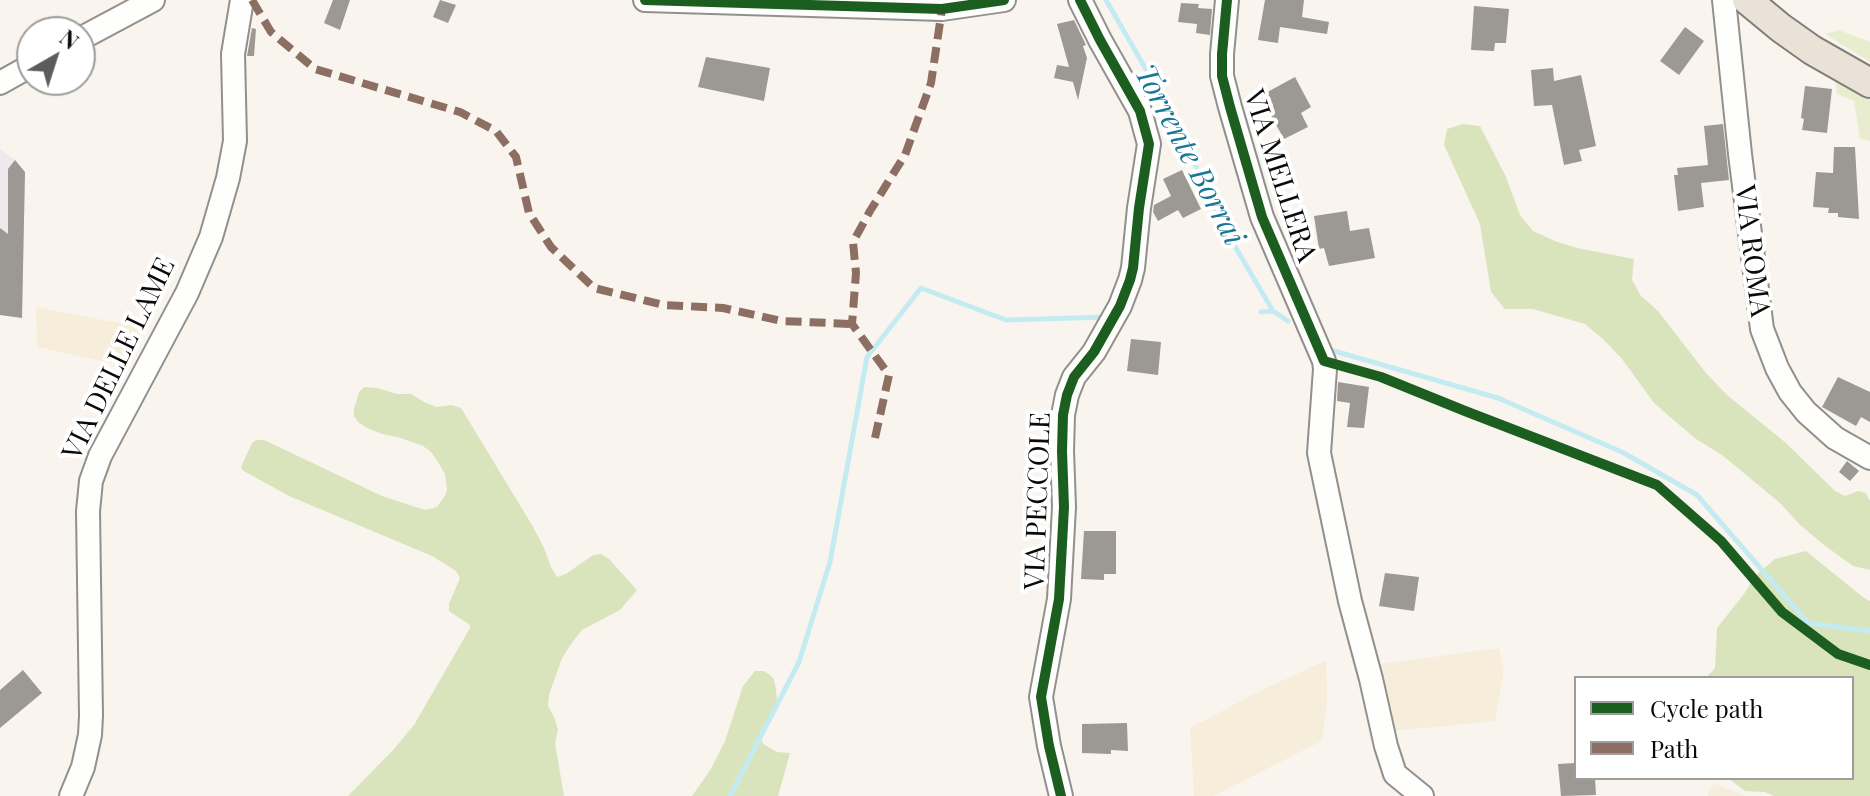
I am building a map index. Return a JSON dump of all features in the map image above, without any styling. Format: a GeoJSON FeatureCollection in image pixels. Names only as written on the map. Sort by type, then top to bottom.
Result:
{"type":"FeatureCollection","features":[{"type":"Feature","properties":{"kind":"main road"},"geometry":{"type":"LineString","coordinates":[[1747,0],[1812,50],[1870,83]]}},
{"type":"Feature","properties":{"kind":"street"},"geometry":{"type":"LineString","coordinates":[[96,30],[153,0]]}},
{"type":"Feature","properties":{"kind":"street","name":"VIA DELLE LAME"},"geometry":{"type":"LineString","coordinates":[[71,796],[83,767],[91,726],[88,511],[91,481],[100,456],[187,293],[211,237],[235,141],[233,54],[242,0]]}},
{"type":"Feature","properties":{"kind":"street"},"geometry":{"type":"LineString","coordinates":[[645,0],[944,4],[1004,0]]}},
{"type":"Feature","properties":{"kind":"street","name":"VIA PECCOLE"},"geometry":{"type":"LineString","coordinates":[[1061,796],[1041,697],[1059,599],[1064,507],[1063,415],[1074,377],[1094,352],[1120,306],[1130,280],[1149,144],[1140,111],[1080,0]]}},
{"type":"Feature","properties":{"kind":"street","name":"VIA MELLERA"},"geometry":{"type":"LineString","coordinates":[[1227,0],[1222,76],[1230,107],[1262,217],[1324,361],[1319,453],[1350,601],[1395,774],[1422,796]]}},
{"type":"Feature","properties":{"kind":"street","name":"VIA ROMA"},"geometry":{"type":"LineString","coordinates":[[1724,0],[1762,329],[1777,368],[1806,412],[1835,438],[1870,458]]}},
{"type":"Feature","properties":{"kind":"shaded area"},"geometry":{"type":"Polygon","coordinates":[[[0,149],[25,172],[22,318],[0,314],[0,149]]]}},
{"type":"Feature","properties":{"kind":"shaded area"},"geometry":{"type":"Polygon","coordinates":[[[36,307],[144,328],[120,365],[37,347],[36,307]]]}},
{"type":"Feature","properties":{"kind":"shaded area"},"geometry":{"type":"Polygon","coordinates":[[[1499,648],[1504,671],[1495,721],[1394,731],[1380,664],[1499,648]]]}},
{"type":"Feature","properties":{"kind":"shaded area"},"geometry":{"type":"Polygon","coordinates":[[[1326,660],[1327,703],[1322,741],[1213,796],[1194,796],[1190,728],[1326,660]]]}},
{"type":"Feature","properties":{"kind":"shaded area"},"geometry":{"type":"Polygon","coordinates":[[[1713,783],[1744,795],[1744,796],[1708,796],[1713,783]]]}},
{"type":"Feature","properties":{"kind":"green space"},"geometry":{"type":"Polygon","coordinates":[[[1839,30],[1870,42],[1870,62],[1825,34],[1839,30]]]}},
{"type":"Feature","properties":{"kind":"green space"},"geometry":{"type":"Polygon","coordinates":[[[1835,80],[1870,98],[1870,141],[1860,139],[1854,101],[1837,94],[1835,80]]]}},
{"type":"Feature","properties":{"kind":"green space"},"geometry":{"type":"Polygon","coordinates":[[[1463,124],[1480,126],[1506,177],[1520,215],[1533,231],[1577,248],[1634,259],[1632,280],[1641,296],[1658,311],[1727,395],[1786,443],[1835,491],[1845,496],[1858,491],[1866,493],[1870,501],[1870,570],[1853,566],[1824,545],[1780,503],[1670,417],[1654,403],[1622,359],[1585,324],[1533,309],[1505,309],[1491,292],[1480,224],[1444,145],[1447,129],[1463,124]]]}},
{"type":"Feature","properties":{"kind":"green space"},"geometry":{"type":"Polygon","coordinates":[[[364,387],[411,394],[437,407],[452,405],[461,408],[532,525],[557,577],[593,555],[601,554],[637,590],[620,610],[582,630],[562,658],[548,706],[558,730],[555,743],[564,796],[348,796],[414,725],[470,628],[449,611],[460,578],[456,571],[432,556],[289,496],[241,467],[252,443],[264,440],[382,496],[425,510],[437,507],[447,490],[445,474],[438,462],[423,446],[382,434],[358,422],[354,409],[359,392],[364,387]]]}},
{"type":"Feature","properties":{"kind":"green space"},"geometry":{"type":"Polygon","coordinates":[[[1806,551],[1870,601],[1870,796],[1774,796],[1765,792],[1745,791],[1731,780],[1854,780],[1854,676],[1708,676],[1715,668],[1717,628],[1755,576],[1775,559],[1806,551]]]}},
{"type":"Feature","properties":{"kind":"green space"},"geometry":{"type":"Polygon","coordinates":[[[755,671],[769,674],[776,688],[777,702],[761,737],[763,744],[777,752],[790,753],[778,796],[692,796],[711,769],[725,741],[743,686],[755,671]]]}},
{"type":"Feature","properties":{"kind":"building"},"geometry":{"type":"Polygon","coordinates":[[[333,0],[350,0],[340,30],[324,23],[333,0]]]}},
{"type":"Feature","properties":{"kind":"building"},"geometry":{"type":"Polygon","coordinates":[[[440,0],[456,5],[448,23],[433,17],[440,0]]]}},
{"type":"Feature","properties":{"kind":"building"},"geometry":{"type":"Polygon","coordinates":[[[1265,0],[1304,0],[1302,17],[1329,22],[1327,34],[1280,27],[1278,43],[1258,40],[1265,0]]]}},
{"type":"Feature","properties":{"kind":"building"},"geometry":{"type":"Polygon","coordinates":[[[1181,3],[1199,4],[1198,8],[1212,9],[1210,35],[1196,33],[1197,24],[1178,22],[1181,3]]]}},
{"type":"Feature","properties":{"kind":"building"},"geometry":{"type":"Polygon","coordinates":[[[1474,6],[1509,9],[1506,43],[1495,43],[1494,51],[1471,50],[1474,6]]]}},
{"type":"Feature","properties":{"kind":"building"},"geometry":{"type":"Polygon","coordinates":[[[1074,20],[1086,45],[1083,46],[1087,58],[1078,100],[1073,82],[1054,78],[1057,65],[1069,67],[1057,24],[1074,20]]]}},
{"type":"Feature","properties":{"kind":"building"},"geometry":{"type":"Polygon","coordinates":[[[1685,27],[1704,41],[1679,75],[1660,61],[1685,27]]]}},
{"type":"Feature","properties":{"kind":"building"},"geometry":{"type":"Polygon","coordinates":[[[252,28],[256,29],[254,56],[247,56],[252,28]]]}},
{"type":"Feature","properties":{"kind":"building"},"geometry":{"type":"Polygon","coordinates":[[[706,57],[770,68],[764,101],[698,87],[706,57]]]}},
{"type":"Feature","properties":{"kind":"building"},"geometry":{"type":"Polygon","coordinates":[[[1553,68],[1554,81],[1581,75],[1596,146],[1579,150],[1582,161],[1564,165],[1552,105],[1534,106],[1531,70],[1553,68]]]}},
{"type":"Feature","properties":{"kind":"building"},"geometry":{"type":"Polygon","coordinates":[[[1295,77],[1311,107],[1301,113],[1308,127],[1284,139],[1260,96],[1295,77]]]}},
{"type":"Feature","properties":{"kind":"building"},"geometry":{"type":"Polygon","coordinates":[[[1805,86],[1832,89],[1827,133],[1802,130],[1805,86]]]}},
{"type":"Feature","properties":{"kind":"building"},"geometry":{"type":"Polygon","coordinates":[[[1723,124],[1729,180],[1701,183],[1704,207],[1678,211],[1674,175],[1678,175],[1677,168],[1708,165],[1704,126],[1723,124]]]}},
{"type":"Feature","properties":{"kind":"building"},"geometry":{"type":"Polygon","coordinates":[[[1834,147],[1855,147],[1859,219],[1838,217],[1838,213],[1828,213],[1829,208],[1813,207],[1816,172],[1833,173],[1834,147]]]}},
{"type":"Feature","properties":{"kind":"building"},"geometry":{"type":"Polygon","coordinates":[[[15,160],[25,172],[22,318],[0,315],[0,228],[8,234],[8,169],[15,160]]]}},
{"type":"Feature","properties":{"kind":"building"},"geometry":{"type":"Polygon","coordinates":[[[1182,170],[1201,209],[1183,218],[1178,210],[1158,221],[1153,212],[1154,205],[1171,196],[1163,179],[1182,170]]]}},
{"type":"Feature","properties":{"kind":"building"},"geometry":{"type":"Polygon","coordinates":[[[1347,211],[1350,231],[1369,228],[1375,258],[1329,266],[1324,248],[1319,249],[1314,216],[1347,211]]]}},
{"type":"Feature","properties":{"kind":"building"},"geometry":{"type":"Polygon","coordinates":[[[1131,339],[1161,342],[1158,375],[1127,371],[1131,339]]]}},
{"type":"Feature","properties":{"kind":"building"},"geometry":{"type":"Polygon","coordinates":[[[1838,377],[1870,392],[1870,422],[1861,417],[1856,426],[1822,407],[1838,377]]]}},
{"type":"Feature","properties":{"kind":"building"},"geometry":{"type":"Polygon","coordinates":[[[1338,382],[1369,387],[1364,428],[1347,427],[1350,403],[1337,401],[1338,382]]]}},
{"type":"Feature","properties":{"kind":"building"},"geometry":{"type":"Polygon","coordinates":[[[1847,461],[1859,471],[1850,481],[1839,472],[1847,461]]]}},
{"type":"Feature","properties":{"kind":"building"},"geometry":{"type":"Polygon","coordinates":[[[1084,531],[1116,531],[1116,574],[1104,574],[1104,580],[1081,579],[1084,531]]]}},
{"type":"Feature","properties":{"kind":"building"},"geometry":{"type":"Polygon","coordinates":[[[1385,573],[1419,577],[1414,611],[1379,606],[1385,573]]]}},
{"type":"Feature","properties":{"kind":"building"},"geometry":{"type":"Polygon","coordinates":[[[23,670],[42,693],[0,728],[0,690],[23,670]]]}},
{"type":"Feature","properties":{"kind":"building"},"geometry":{"type":"Polygon","coordinates":[[[1127,723],[1128,751],[1082,753],[1082,724],[1127,723]]]}},
{"type":"Feature","properties":{"kind":"building"},"geometry":{"type":"Polygon","coordinates":[[[1574,763],[1574,780],[1595,780],[1596,795],[1561,796],[1558,764],[1574,763]]]}},
{"type":"Feature","properties":{"kind":"waterway","name":"Torrente Borrai"},"geometry":{"type":"LineString","coordinates":[[1106,0],[1174,118],[1223,226],[1273,311]]}},
{"type":"Feature","properties":{"kind":"waterway"},"geometry":{"type":"LineString","coordinates":[[730,796],[799,662],[830,562],[867,357],[921,288],[1006,320],[1107,317]]}},
{"type":"Feature","properties":{"kind":"waterway","name":"Torrente Borrai"},"geometry":{"type":"LineString","coordinates":[[1261,312],[1273,311],[1288,321]]}},
{"type":"Feature","properties":{"kind":"waterway"},"geometry":{"type":"LineString","coordinates":[[1334,351],[1498,398],[1624,453],[1697,495],[1808,623],[1870,631]]}},
{"type":"Feature","properties":{"kind":"marked path"},"geometry":{"type":"LineString","coordinates":[[252,0],[271,32],[315,69],[460,112],[496,131],[516,157],[529,213],[551,247],[594,288],[664,305],[723,308],[782,321],[852,324]]}},
{"type":"Feature","properties":{"kind":"marked path"},"geometry":{"type":"LineString","coordinates":[[875,438],[889,375],[852,324],[856,273],[853,242],[905,155],[931,83],[942,9]]}},
{"type":"Feature","properties":{"kind":"cycle path"},"geometry":{"type":"LineString","coordinates":[[645,0],[942,9],[1004,0]]}},
{"type":"Feature","properties":{"kind":"cycle path"},"geometry":{"type":"LineString","coordinates":[[1061,796],[1041,697],[1059,599],[1064,507],[1063,415],[1074,377],[1094,352],[1120,306],[1130,280],[1149,144],[1140,111],[1080,0]]}},
{"type":"Feature","properties":{"kind":"cycle path"},"geometry":{"type":"LineString","coordinates":[[1227,0],[1222,76],[1230,107],[1262,217],[1324,361],[1381,377],[1657,485],[1721,541],[1782,612],[1838,654],[1870,665]]}}]}
